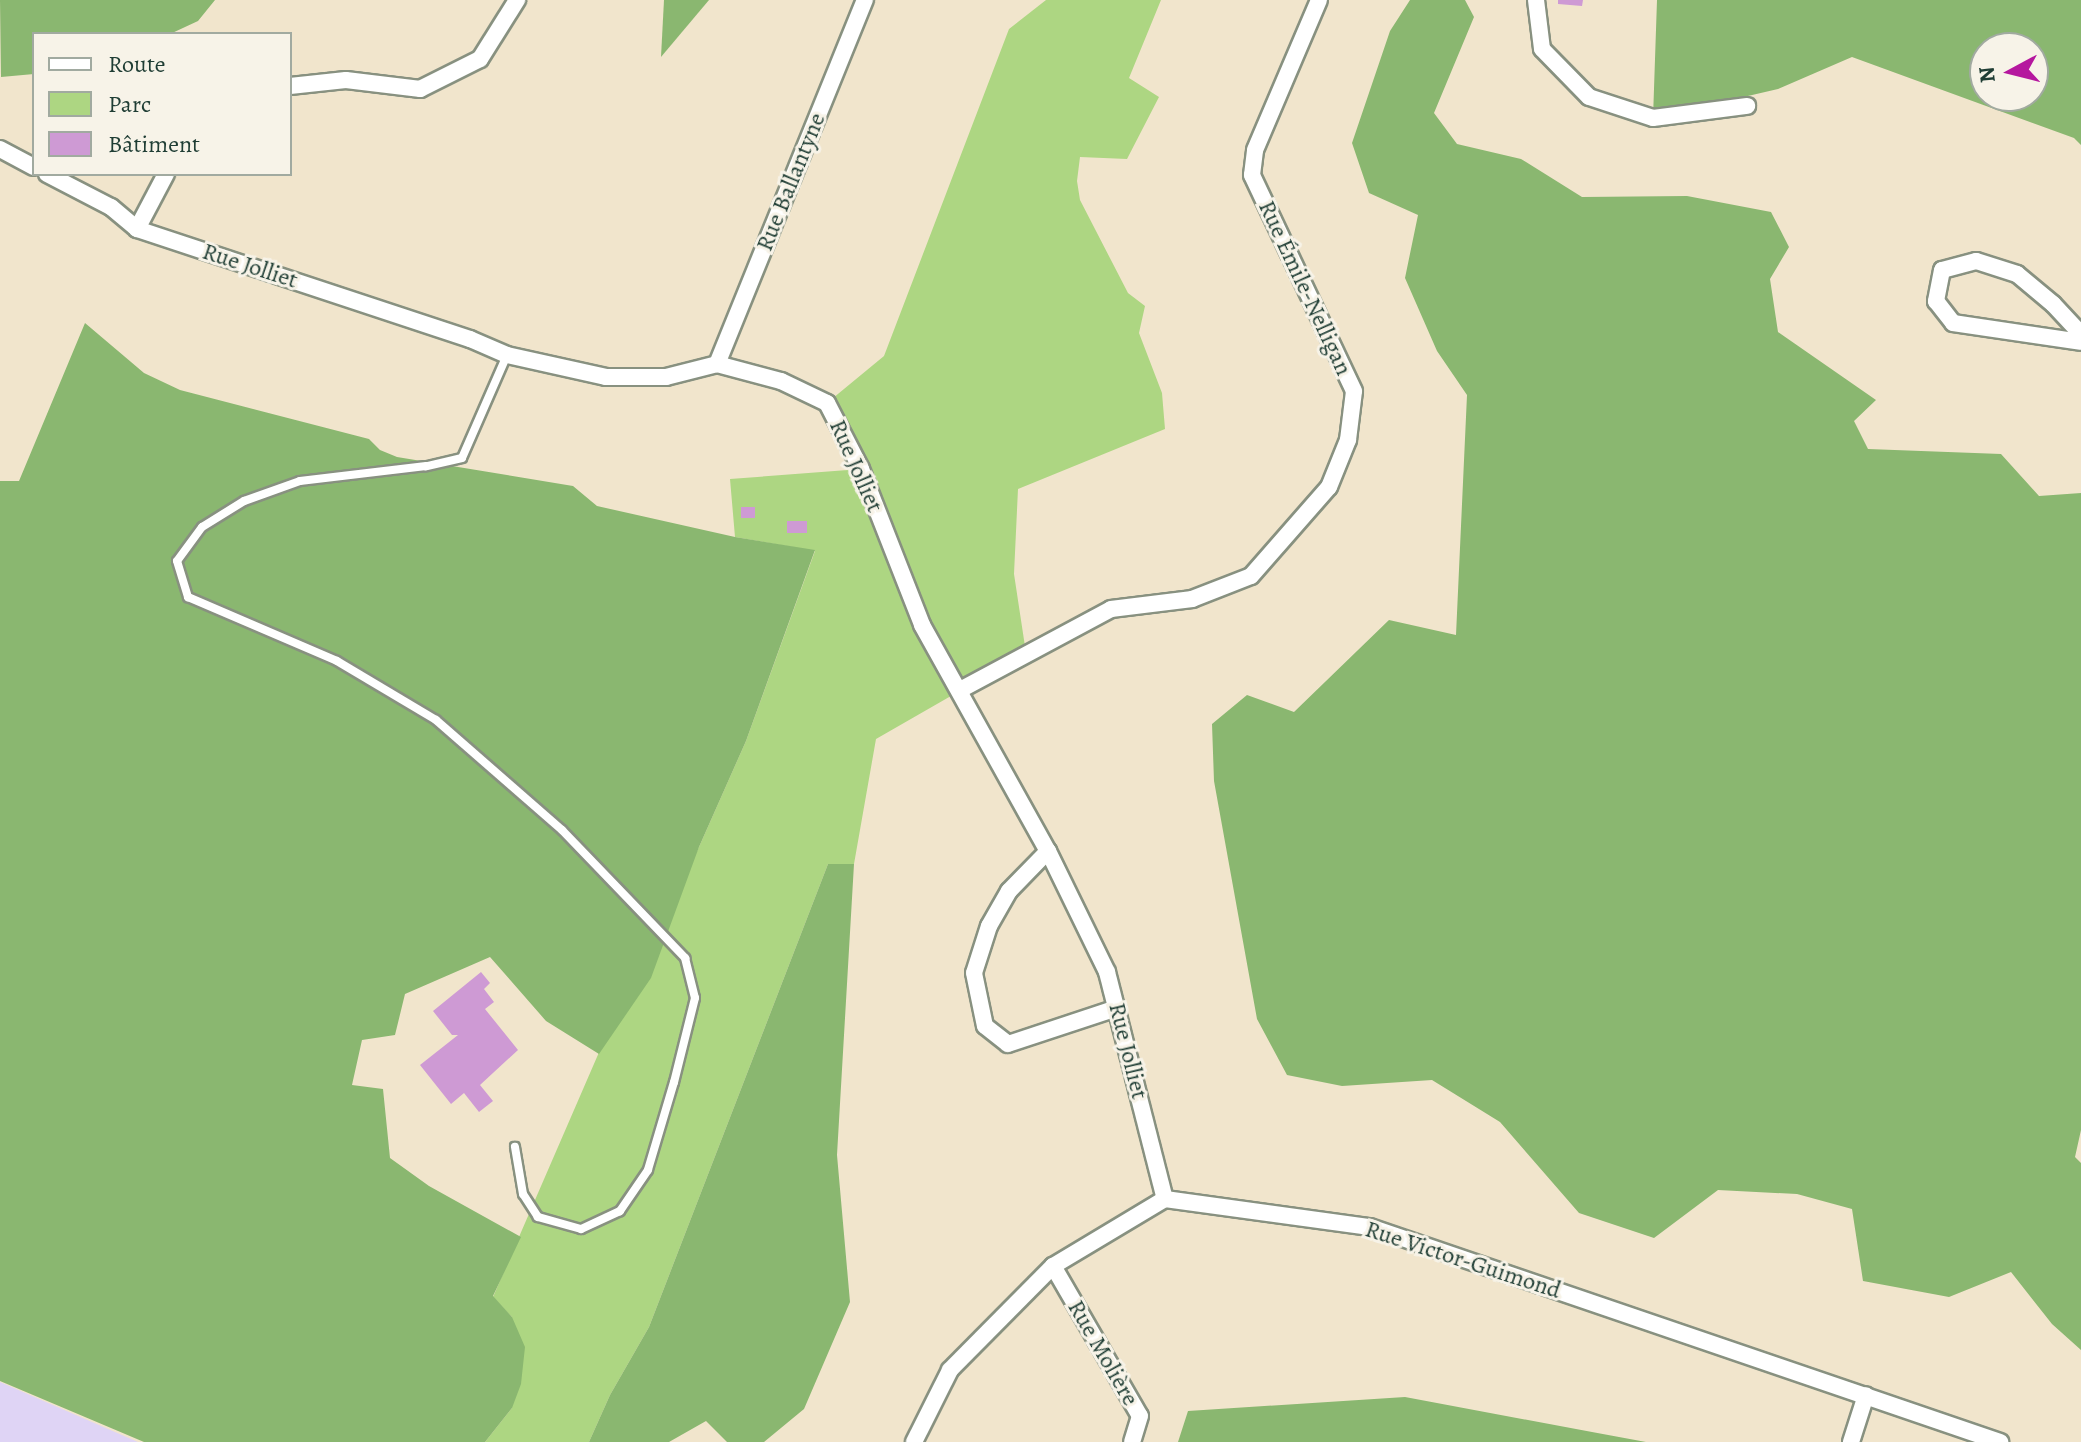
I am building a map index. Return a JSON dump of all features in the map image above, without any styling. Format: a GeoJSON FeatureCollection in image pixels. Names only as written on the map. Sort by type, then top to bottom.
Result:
{"type":"FeatureCollection","features":[{"type":"Feature","properties":{"kind":"street"},"geometry":{"type":"LineString","coordinates":[[292,86],[346,80],[420,89],[480,59],[517,0]]}},
{"type":"Feature","properties":{"kind":"street","name":"Rue Ballantyne"},"geometry":{"type":"LineString","coordinates":[[717,364],[865,0]]}},
{"type":"Feature","properties":{"kind":"street","name":"Rue Émile-Nelligan"},"geometry":{"type":"LineString","coordinates":[[960,690],[1111,609],[1192,599],[1251,576],[1329,487],[1348,440],[1354,391],[1252,175],[1255,150],[1319,0]]}},
{"type":"Feature","properties":{"kind":"street"},"geometry":{"type":"LineString","coordinates":[[1536,0],[1542,49],[1589,97],[1653,118],[1747,106]]}},
{"type":"Feature","properties":{"kind":"street"},"geometry":{"type":"LineString","coordinates":[[0,149],[32,166]]}},
{"type":"Feature","properties":{"kind":"street","name":"Rue Jolliet"},"geometry":{"type":"LineString","coordinates":[[51,176],[111,207],[137,229],[455,334],[507,355],[606,377],[666,377],[717,364],[781,381],[827,403],[861,469],[922,625],[1048,851],[1107,972],[1165,1199]]}},
{"type":"Feature","properties":{"kind":"street"},"geometry":{"type":"LineString","coordinates":[[137,229],[165,176]]}},
{"type":"Feature","properties":{"kind":"street"},"geometry":{"type":"LineString","coordinates":[[2081,334],[2053,304],[2017,274],[1976,261],[1942,270],[1936,301],[1953,323],[2081,342]]}},
{"type":"Feature","properties":{"kind":"street"},"geometry":{"type":"LineString","coordinates":[[1048,851],[1009,891],[989,926],[974,973],[985,1026],[1008,1044],[1117,1008]]}},
{"type":"Feature","properties":{"kind":"street"},"geometry":{"type":"LineString","coordinates":[[914,1442],[950,1370],[1053,1266],[1165,1199]]}},
{"type":"Feature","properties":{"kind":"street","name":"Rue Victor-Guimond"},"geometry":{"type":"LineString","coordinates":[[1165,1199],[1370,1227],[2000,1442]]}},
{"type":"Feature","properties":{"kind":"street","name":"Rue Molière"},"geometry":{"type":"LineString","coordinates":[[1053,1266],[1140,1416],[1132,1442]]}},
{"type":"Feature","properties":{"kind":"street"},"geometry":{"type":"LineString","coordinates":[[1851,1442],[1866,1395]]}},
{"type":"Feature","properties":{"kind":"lane"},"geometry":{"type":"LineString","coordinates":[[507,355],[462,458],[426,466],[300,481],[244,501],[202,527],[177,561],[188,597],[337,661],[436,720],[562,830],[685,958],[695,998],[674,1082],[648,1170],[620,1211],[581,1229],[538,1217],[523,1194],[515,1147]]}},
{"type":"Feature","properties":{"kind":"shaded area"},"geometry":{"type":"Polygon","coordinates":[[[0,1382],[138,1442],[0,1442],[0,1382]]]}},
{"type":"Feature","properties":{"kind":"green space"},"geometry":{"type":"Polygon","coordinates":[[[0,0],[215,0],[198,21],[174,32],[32,32],[32,74],[1,77],[0,0]]]}},
{"type":"Feature","properties":{"kind":"green space"},"geometry":{"type":"Polygon","coordinates":[[[664,0],[709,0],[661,57],[664,0]]]}},
{"type":"Feature","properties":{"kind":"green space"},"geometry":{"type":"Polygon","coordinates":[[[1046,0],[1161,0],[1129,78],[1159,97],[1127,159],[1080,157],[1077,181],[1080,200],[1128,293],[1145,306],[1139,333],[1162,393],[1165,429],[1018,489],[1014,574],[1026,653],[876,739],[854,864],[828,864],[649,1327],[610,1395],[589,1442],[485,1442],[512,1408],[512,1317],[493,1297],[600,1050],[699,847],[746,741],[815,551],[735,537],[730,479],[861,469],[827,403],[884,356],[1009,29],[1046,0]]]}},
{"type":"Feature","properties":{"kind":"green space"},"geometry":{"type":"Polygon","coordinates":[[[1410,0],[1465,0],[1474,17],[1434,113],[1457,144],[1521,159],[1582,197],[1687,196],[1771,212],[1789,247],[1770,279],[1778,332],[1876,400],[1854,421],[1868,449],[2001,454],[2039,496],[2081,493],[2081,1130],[2075,1157],[2081,1163],[2081,1350],[2052,1324],[2011,1272],[1949,1297],[1863,1281],[1852,1209],[1797,1194],[1718,1190],[1654,1238],[1579,1213],[1500,1122],[1432,1080],[1342,1086],[1287,1075],[1257,1019],[1214,781],[1212,724],[1247,695],[1294,712],[1389,620],[1456,635],[1467,395],[1437,351],[1405,278],[1418,215],[1369,193],[1352,143],[1390,31],[1410,0]]]}},
{"type":"Feature","properties":{"kind":"green space"},"geometry":{"type":"Polygon","coordinates":[[[1657,0],[2081,0],[2081,145],[2074,138],[2003,112],[2049,112],[2049,32],[1969,32],[1969,100],[1852,57],[1778,89],[1653,118],[1657,0]]]}},
{"type":"Feature","properties":{"kind":"green space"},"geometry":{"type":"Polygon","coordinates":[[[85,323],[144,373],[180,390],[369,439],[380,450],[397,457],[573,486],[597,506],[735,537],[815,550],[746,741],[699,847],[651,978],[599,1054],[546,1021],[490,957],[405,994],[395,1035],[362,1040],[352,1085],[383,1089],[390,1158],[429,1186],[521,1237],[493,1296],[512,1317],[525,1347],[521,1384],[512,1408],[485,1442],[144,1442],[0,1381],[0,481],[19,481],[85,323]]]}},
{"type":"Feature","properties":{"kind":"green space"},"geometry":{"type":"Polygon","coordinates":[[[828,864],[854,864],[837,1155],[850,1302],[804,1409],[764,1442],[727,1442],[706,1421],[669,1442],[589,1442],[610,1395],[649,1327],[828,864]]]}},
{"type":"Feature","properties":{"kind":"green space"},"geometry":{"type":"Polygon","coordinates":[[[1405,1397],[1646,1442],[1178,1442],[1188,1411],[1405,1397]]]}},
{"type":"Feature","properties":{"kind":"building"},"geometry":{"type":"Polygon","coordinates":[[[1558,0],[1583,0],[1582,6],[1558,4],[1558,0]]]}},
{"type":"Feature","properties":{"kind":"building"},"geometry":{"type":"Polygon","coordinates":[[[741,507],[755,507],[755,518],[741,518],[741,507]]]}},
{"type":"Feature","properties":{"kind":"building"},"geometry":{"type":"Polygon","coordinates":[[[787,521],[807,521],[807,533],[787,533],[787,521]]]}},
{"type":"Feature","properties":{"kind":"building"},"geometry":{"type":"Polygon","coordinates":[[[481,972],[490,983],[484,989],[494,1002],[485,1009],[518,1050],[480,1085],[493,1101],[479,1112],[464,1093],[451,1104],[420,1065],[458,1035],[452,1035],[433,1011],[481,972]]]}}]}
